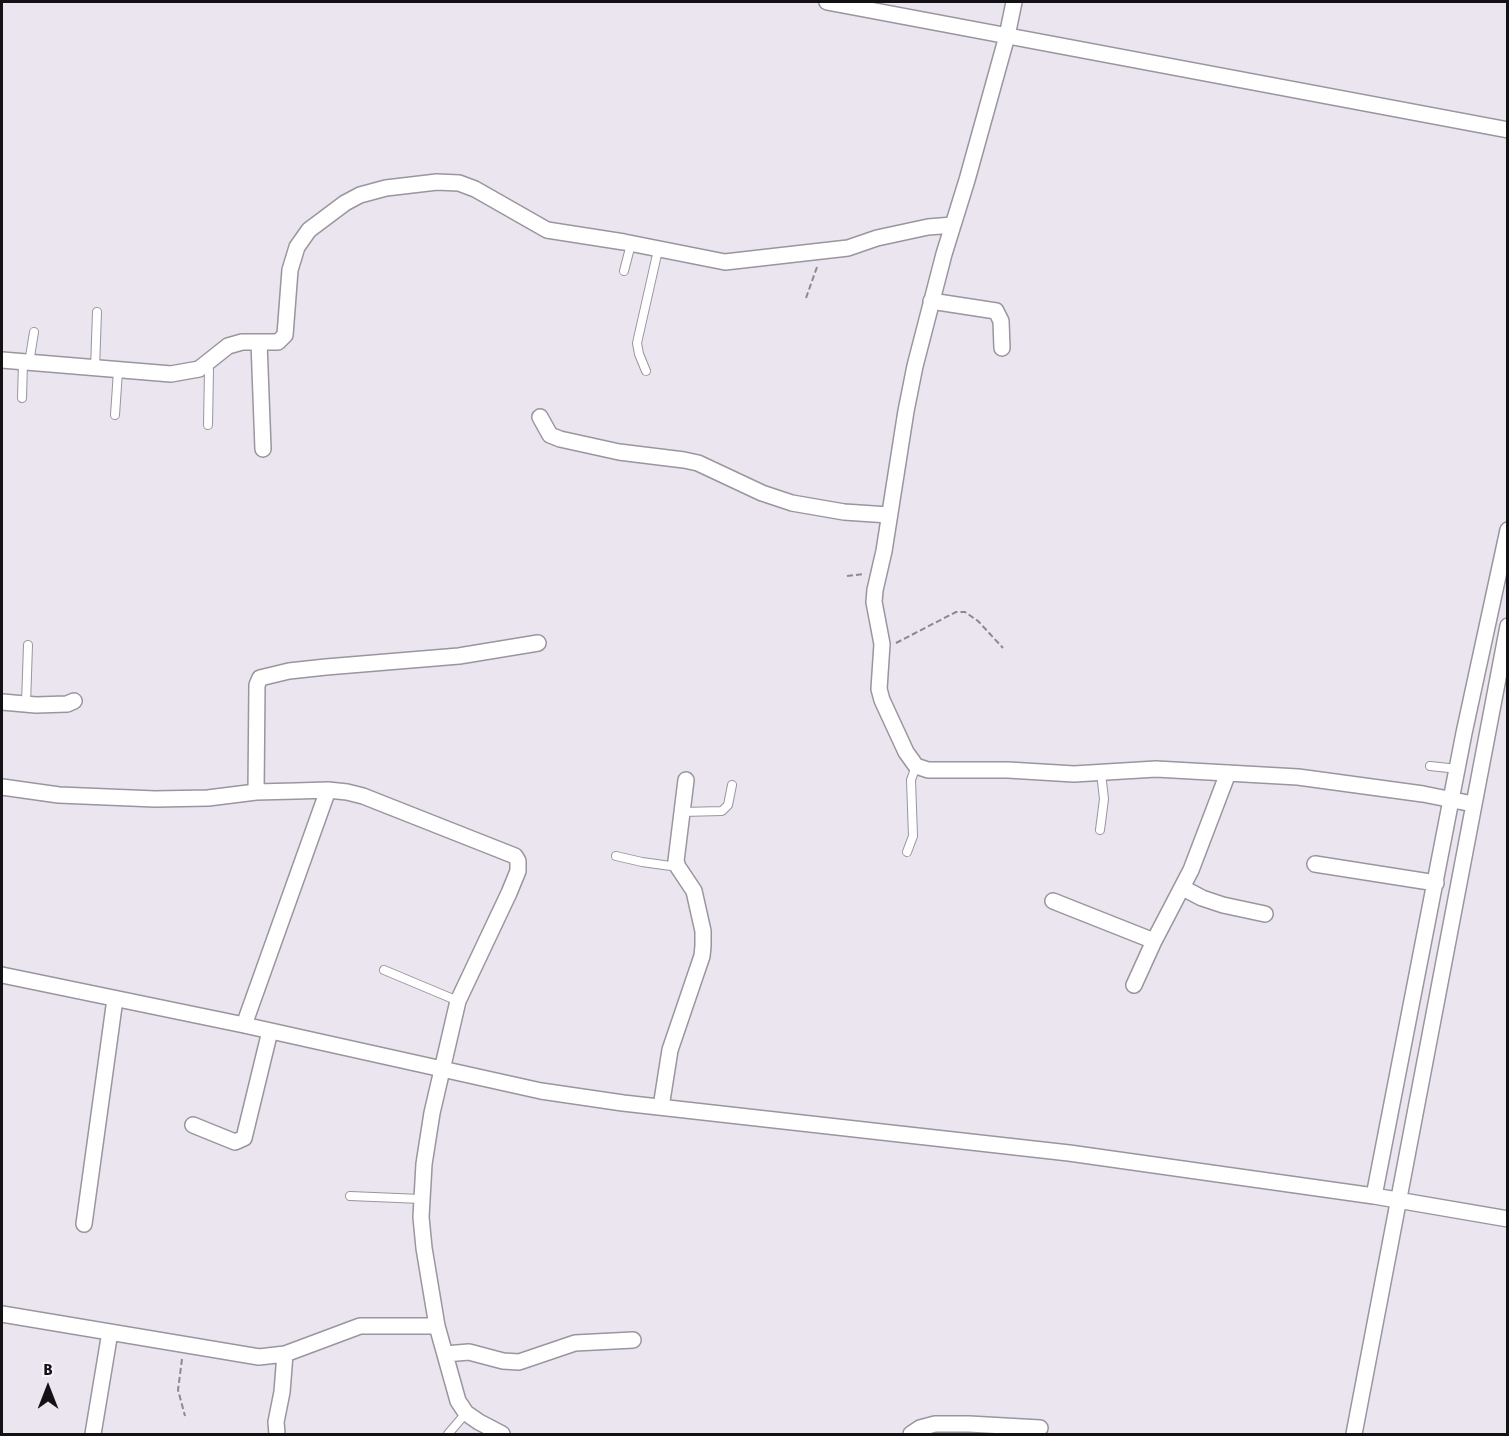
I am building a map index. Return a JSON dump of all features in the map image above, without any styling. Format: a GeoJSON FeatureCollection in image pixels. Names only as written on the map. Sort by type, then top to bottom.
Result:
{"type":"FeatureCollection","features":[{"type":"Feature","properties":{"kind":"street"},"geometry":{"type":"LineString","coordinates":[[827,2],[1508,130]]}},
{"type":"Feature","properties":{"kind":"street"},"geometry":{"type":"LineString","coordinates":[[1014,2],[1007,36],[931,301],[906,411],[874,602],[882,649],[879,689],[906,752],[916,766],[928,770],[1008,770],[1074,774],[1156,770],[1228,773],[1325,780],[1462,802]]}},
{"type":"Feature","properties":{"kind":"street"},"geometry":{"type":"LineString","coordinates":[[2,360],[171,374],[199,369],[228,346],[242,342],[278,342],[285,335],[290,270],[297,247],[309,231],[345,203],[360,195],[378,190],[437,182],[459,183],[475,189],[547,231],[725,262],[848,248],[877,238],[928,227],[953,225]]}},
{"type":"Feature","properties":{"kind":"street"},"geometry":{"type":"LineString","coordinates":[[931,301],[996,311],[1001,321],[1002,348]]}},
{"type":"Feature","properties":{"kind":"street"},"geometry":{"type":"LineString","coordinates":[[259,342],[262,449]]}},
{"type":"Feature","properties":{"kind":"street"},"geometry":{"type":"LineString","coordinates":[[540,417],[549,435],[560,439],[619,452],[691,462],[792,504],[844,512],[889,514]]}},
{"type":"Feature","properties":{"kind":"street"},"geometry":{"type":"LineString","coordinates":[[1386,1198],[1462,802],[1458,769],[1508,530]]}},
{"type":"Feature","properties":{"kind":"street"},"geometry":{"type":"LineString","coordinates":[[1354,1434],[1386,1198],[1436,883],[1502,685],[1508,626]]}},
{"type":"Feature","properties":{"kind":"street"},"geometry":{"type":"LineString","coordinates":[[256,792],[256,685],[260,678],[289,671],[459,656],[538,643]]}},
{"type":"Feature","properties":{"kind":"street"},"geometry":{"type":"LineString","coordinates":[[2,702],[67,704],[74,701]]}},
{"type":"Feature","properties":{"kind":"street"},"geometry":{"type":"LineString","coordinates":[[1134,985],[1154,940],[1183,888],[1228,773]]}},
{"type":"Feature","properties":{"kind":"street"},"geometry":{"type":"LineString","coordinates":[[661,1107],[670,1050],[702,956],[703,946],[703,931],[694,891],[678,867],[676,852],[686,780]]}},
{"type":"Feature","properties":{"kind":"street"},"geometry":{"type":"LineString","coordinates":[[2,786],[59,795],[133,799],[208,798],[256,792],[328,790],[363,796],[515,856],[518,861],[518,871],[458,1002],[432,1113],[421,1199],[424,1248],[437,1326],[455,1394],[466,1413],[502,1434]]}},
{"type":"Feature","properties":{"kind":"street"},"geometry":{"type":"LineString","coordinates":[[244,1026],[328,790]]}},
{"type":"Feature","properties":{"kind":"street"},"geometry":{"type":"LineString","coordinates":[[1316,864],[1436,883]]}},
{"type":"Feature","properties":{"kind":"street"},"geometry":{"type":"LineString","coordinates":[[1183,888],[1223,905],[1265,914]]}},
{"type":"Feature","properties":{"kind":"street"},"geometry":{"type":"LineString","coordinates":[[1053,900],[1154,940]]}},
{"type":"Feature","properties":{"kind":"street"},"geometry":{"type":"LineString","coordinates":[[2,975],[541,1091],[661,1107],[1036,1149],[1386,1198],[1508,1220]]}},
{"type":"Feature","properties":{"kind":"street"},"geometry":{"type":"LineString","coordinates":[[84,1224],[115,999]]}},
{"type":"Feature","properties":{"kind":"street"},"geometry":{"type":"LineString","coordinates":[[193,1125],[234,1142],[243,1140],[270,1031]]}},
{"type":"Feature","properties":{"kind":"street"},"geometry":{"type":"LineString","coordinates":[[2,1314],[259,1357],[285,1354],[360,1326],[437,1326]]}},
{"type":"Feature","properties":{"kind":"street"},"geometry":{"type":"LineString","coordinates":[[93,1434],[110,1332]]}},
{"type":"Feature","properties":{"kind":"street"},"geometry":{"type":"LineString","coordinates":[[445,1354],[470,1352],[502,1361],[519,1362],[575,1343],[633,1340]]}},
{"type":"Feature","properties":{"kind":"street"},"geometry":{"type":"LineString","coordinates":[[277,1434],[276,1422],[282,1392],[285,1354]]}},
{"type":"Feature","properties":{"kind":"street"},"geometry":{"type":"LineString","coordinates":[[911,1434],[935,1424],[1040,1428]]}},
{"type":"Feature","properties":{"kind":"lane"},"geometry":{"type":"LineString","coordinates":[[624,271],[631,244]]}},
{"type":"Feature","properties":{"kind":"lane"},"geometry":{"type":"LineString","coordinates":[[646,370],[639,354],[638,344],[658,250]]}},
{"type":"Feature","properties":{"kind":"lane"},"geometry":{"type":"LineString","coordinates":[[94,369],[97,312]]}},
{"type":"Feature","properties":{"kind":"lane"},"geometry":{"type":"LineString","coordinates":[[22,398],[26,362],[34,332]]}},
{"type":"Feature","properties":{"kind":"lane"},"geometry":{"type":"LineString","coordinates":[[207,363],[208,425]]}},
{"type":"Feature","properties":{"kind":"lane"},"geometry":{"type":"LineString","coordinates":[[115,415],[118,371]]}},
{"type":"Feature","properties":{"kind":"lane"},"geometry":{"type":"LineString","coordinates":[[26,704],[28,645]]}},
{"type":"Feature","properties":{"kind":"lane"},"geometry":{"type":"LineString","coordinates":[[907,852],[913,836],[911,780],[916,766]]}},
{"type":"Feature","properties":{"kind":"lane"},"geometry":{"type":"LineString","coordinates":[[1430,766],[1458,769]]}},
{"type":"Feature","properties":{"kind":"lane"},"geometry":{"type":"LineString","coordinates":[[1100,830],[1104,799],[1101,773]]}},
{"type":"Feature","properties":{"kind":"lane"},"geometry":{"type":"LineString","coordinates":[[682,812],[722,811],[728,805],[732,785]]}},
{"type":"Feature","properties":{"kind":"lane"},"geometry":{"type":"LineString","coordinates":[[616,856],[678,867]]}},
{"type":"Feature","properties":{"kind":"lane"},"geometry":{"type":"LineString","coordinates":[[384,970],[458,1002]]}},
{"type":"Feature","properties":{"kind":"lane"},"geometry":{"type":"LineString","coordinates":[[350,1196],[421,1199]]}},
{"type":"Feature","properties":{"kind":"lane"},"geometry":{"type":"LineString","coordinates":[[448,1434],[466,1413]]}},
{"type":"Feature","properties":{"kind":"path"},"geometry":{"type":"LineString","coordinates":[[806,298],[817,267],[819,252]]}},
{"type":"Feature","properties":{"kind":"path"},"geometry":{"type":"LineString","coordinates":[[882,649],[956,612],[964,612],[978,621],[1003,648]]}},
{"type":"Feature","properties":{"kind":"path"},"geometry":{"type":"LineString","coordinates":[[184,1344],[178,1390],[185,1416]]}}]}
